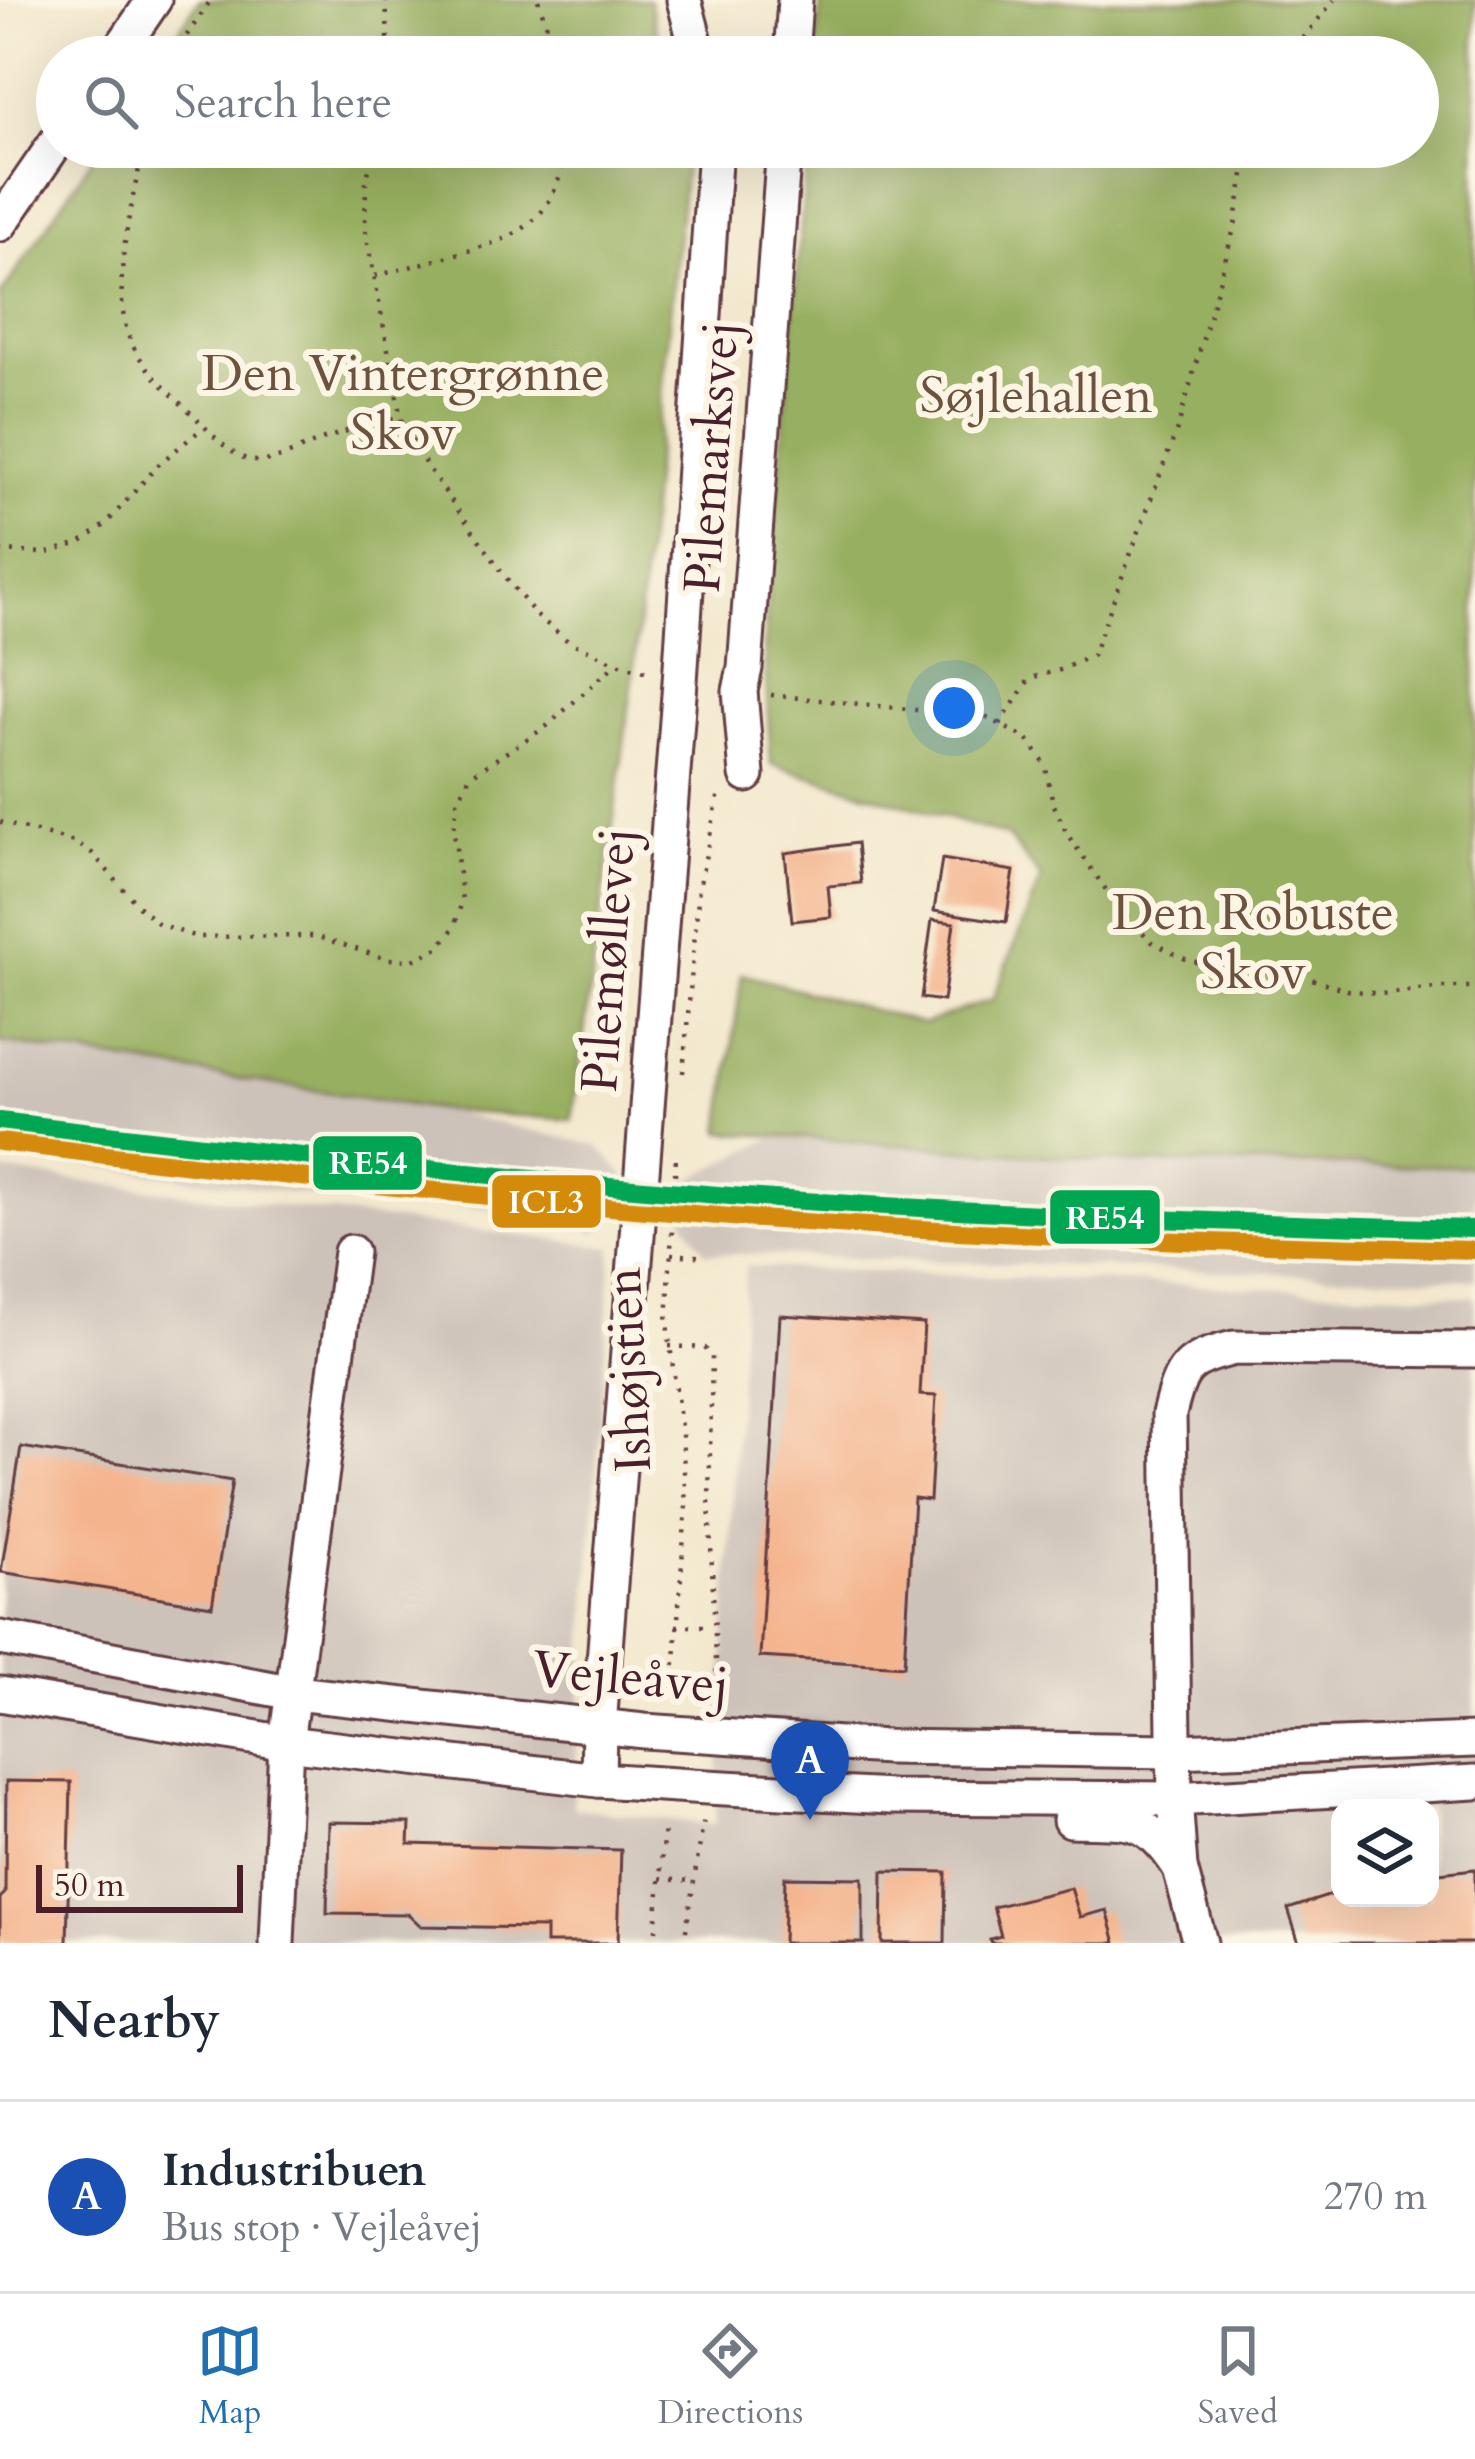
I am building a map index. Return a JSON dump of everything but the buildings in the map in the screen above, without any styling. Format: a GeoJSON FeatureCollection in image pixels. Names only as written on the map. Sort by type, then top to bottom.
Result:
{"type":"FeatureCollection","features":[{"type":"Feature","properties":{"kind":"street"},"geometry":{"type":"LineString","coordinates":[[129,36],[154,0]]}},
{"type":"Feature","properties":{"kind":"street"},"geometry":{"type":"LineString","coordinates":[[684,0],[693,36]]}},
{"type":"Feature","properties":{"kind":"street"},"geometry":{"type":"LineString","coordinates":[[792,36],[795,0]]}},
{"type":"Feature","properties":{"kind":"street"},"geometry":{"type":"LineString","coordinates":[[0,224],[38,168]]}},
{"type":"Feature","properties":{"kind":"street","name":"Pilemøllevej"},"geometry":{"type":"LineString","coordinates":[[598,1780],[715,168]]}},
{"type":"Feature","properties":{"kind":"street","name":"Pilemarksvej"},"geometry":{"type":"LineString","coordinates":[[735,774],[782,168]]}},
{"type":"Feature","properties":{"kind":"street"},"geometry":{"type":"LineString","coordinates":[[277,1943],[286,1743],[351,1252]]}},
{"type":"Feature","properties":{"kind":"street"},"geometry":{"type":"LineString","coordinates":[[1201,1943],[1180,1868],[1175,1799],[1169,1414],[1179,1377],[1201,1357],[1234,1348],[1475,1350]]}},
{"type":"Feature","properties":{"kind":"street","name":"Vejleåvej"},"geometry":{"type":"LineString","coordinates":[[0,1638],[294,1694],[723,1736],[887,1747],[1174,1751],[1475,1741]]}},
{"type":"Feature","properties":{"kind":"street","name":"Vejleåvej"},"geometry":{"type":"LineString","coordinates":[[0,1694],[286,1743],[598,1780],[891,1797],[1175,1799],[1475,1782]]}},
{"type":"Feature","properties":{"kind":"street"},"geometry":{"type":"LineString","coordinates":[[891,1797],[953,1816],[1136,1822],[1161,1838],[1180,1868]]}},
{"type":"Feature","properties":{"kind":"path"},"geometry":{"type":"LineString","coordinates":[[185,36],[211,0]]}},
{"type":"Feature","properties":{"kind":"path"},"geometry":{"type":"LineString","coordinates":[[386,0],[387,36]]}},
{"type":"Feature","properties":{"kind":"path"},"geometry":{"type":"LineString","coordinates":[[538,0],[551,36]]}},
{"type":"Feature","properties":{"kind":"path"},"geometry":{"type":"LineString","coordinates":[[1305,36],[1334,0]]}},
{"type":"Feature","properties":{"kind":"path"},"geometry":{"type":"LineString","coordinates":[[140,168],[121,285],[124,320],[140,359],[220,442],[244,459],[261,461],[401,416]]}},
{"type":"Feature","properties":{"kind":"path"},"geometry":{"type":"LineString","coordinates":[[369,168],[365,227],[374,276],[401,416],[426,465],[537,616],[568,641],[617,663],[680,682]]}},
{"type":"Feature","properties":{"kind":"path"},"geometry":{"type":"LineString","coordinates":[[374,276],[499,243],[524,229],[553,197],[563,168]]}},
{"type":"Feature","properties":{"kind":"path"},"geometry":{"type":"LineString","coordinates":[[1000,724],[1030,678],[1093,655],[1179,424],[1235,225],[1245,168]]}},
{"type":"Feature","properties":{"kind":"path"},"geometry":{"type":"LineString","coordinates":[[0,551],[47,553],[80,543],[105,525],[160,464],[205,427]]}},
{"type":"Feature","properties":{"kind":"path"},"geometry":{"type":"LineString","coordinates":[[0,822],[74,842],[92,853],[158,923],[196,937],[315,936],[387,959],[413,961],[438,948],[454,929],[462,901],[454,830],[458,802],[470,776],[547,726],[617,663]]}},
{"type":"Feature","properties":{"kind":"path"},"geometry":{"type":"LineString","coordinates":[[740,691],[986,717],[1027,739],[1045,764],[1053,803],[1067,834],[1118,907],[1152,941],[1189,961],[1289,972],[1381,994],[1475,987]]}},
{"type":"Feature","properties":{"kind":"path"},"geometry":{"type":"LineString","coordinates":[[682,1079],[699,886],[735,774]]}},
{"type":"Feature","properties":{"kind":"path","name":"Ishøjstien"},"geometry":{"type":"LineString","coordinates":[[673,1689],[686,1507],[667,1323],[677,1144]]}},
{"type":"Feature","properties":{"kind":"path"},"geometry":{"type":"LineString","coordinates":[[671,1254],[706,1257]]}},
{"type":"Feature","properties":{"kind":"path"},"geometry":{"type":"LineString","coordinates":[[669,1346],[705,1348],[712,1355],[709,1500],[723,1736]]}},
{"type":"Feature","properties":{"kind":"path"},"geometry":{"type":"LineString","coordinates":[[676,1627],[715,1626]]}},
{"type":"Feature","properties":{"kind":"path"},"geometry":{"type":"LineString","coordinates":[[683,1943],[707,1786]]}},
{"type":"Feature","properties":{"kind":"path"},"geometry":{"type":"LineString","coordinates":[[655,1943],[664,1827]]}},
{"type":"Feature","properties":{"kind":"path"},"geometry":{"type":"LineString","coordinates":[[660,1880],[694,1881]]}},
{"type":"Feature","properties":{"kind":"shaded area"},"geometry":{"type":"Polygon","coordinates":[[[0,1042],[443,1110],[598,1146],[624,1175],[623,1210],[594,1234],[571,1215],[301,1194],[0,1153],[0,1042]]]}},
{"type":"Feature","properties":{"kind":"shaded area"},"geometry":{"type":"Polygon","coordinates":[[[776,1136],[1144,1163],[1475,1166],[1475,1280],[706,1253],[684,1220],[685,1182],[776,1136]]]}},
{"type":"Feature","properties":{"kind":"shaded area"},"geometry":{"type":"Polygon","coordinates":[[[0,1171],[612,1247],[573,1808],[715,1825],[745,1266],[1475,1297],[1475,1943],[0,1943],[0,1171]]]}},
{"type":"Feature","properties":{"kind":"green space"},"geometry":{"type":"Polygon","coordinates":[[[199,0],[649,0],[658,36],[175,36],[199,0]]]}},
{"type":"Feature","properties":{"kind":"green space"},"geometry":{"type":"Polygon","coordinates":[[[821,0],[1475,0],[1475,1166],[1144,1163],[721,1132],[742,974],[924,1024],[993,999],[1041,878],[1007,836],[771,764],[764,643],[806,168],[1439,168],[1439,36],[818,36],[821,0]]]}},
{"type":"Feature","properties":{"kind":"green space","name":"Den Vintergrønne Skov"},"geometry":{"type":"Polygon","coordinates":[[[86,168],[685,168],[632,686],[572,1120],[443,1110],[0,1042],[0,296],[86,168]]]}},
{"type":"Feature","properties":{"kind":"transit line","name":"RE54"},"geometry":{"type":"LineString","coordinates":[[0,1121],[365,1163],[731,1196],[1103,1217],[1475,1229]]}},
{"type":"Feature","properties":{"kind":"transit line","name":"ICL3"},"geometry":{"type":"LineString","coordinates":[[0,1142],[365,1184],[731,1217],[1103,1238],[1474,1250]]}},
{"type":"Feature","properties":{"kind":"place","name":"Industribuen"},"geometry":{"type":"Point","coordinates":[810,1820]}},
{"type":"Feature","properties":{"kind":"park label","name":"Søjlehallen"},"geometry":{"type":"Point","coordinates":[1036,394]}},
{"type":"Feature","properties":{"kind":"park label","name":"Den Robuste Skov"},"geometry":{"type":"Point","coordinates":[1253,940]}}]}
